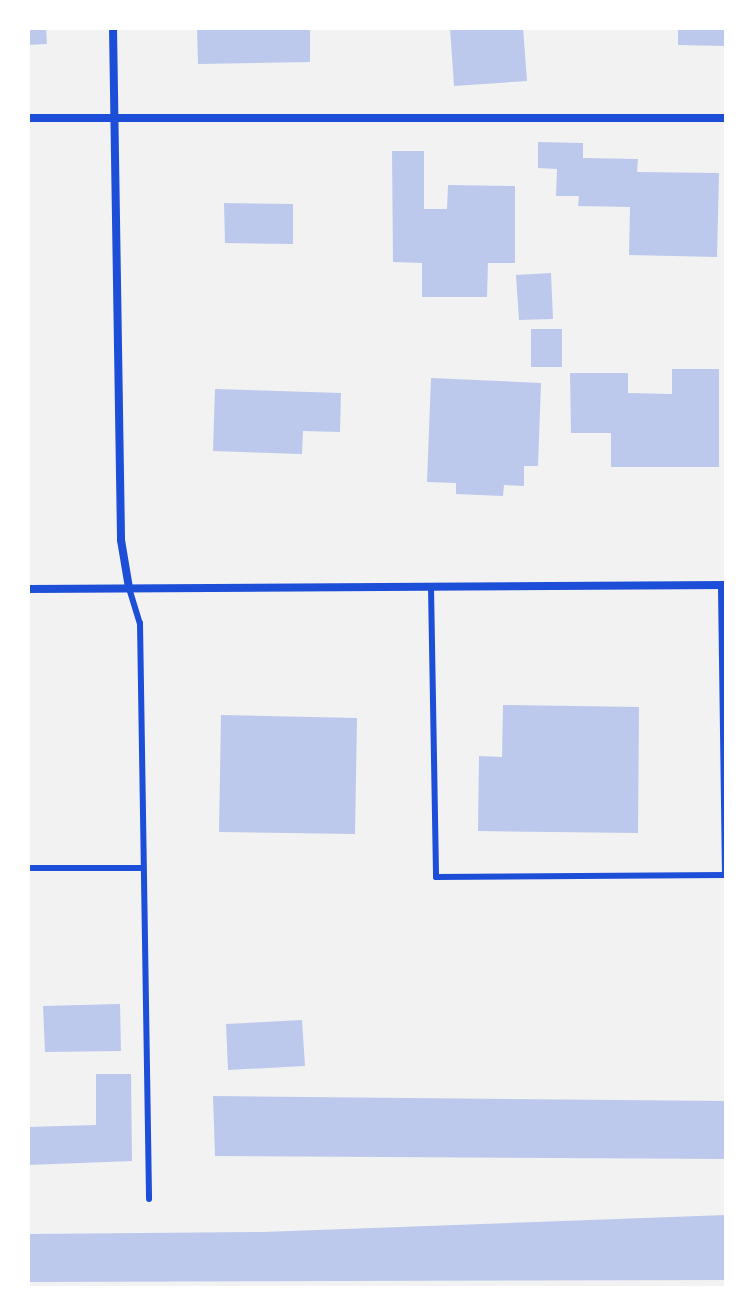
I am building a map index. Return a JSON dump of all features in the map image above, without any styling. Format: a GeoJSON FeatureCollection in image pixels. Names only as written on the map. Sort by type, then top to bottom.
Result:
{"type":"FeatureCollection","features":[{"type":"Feature","properties":{"kind":"street"},"geometry":{"type":"LineString","coordinates":[[113,28],[121,540],[129,588]]}},
{"type":"Feature","properties":{"kind":"street"},"geometry":{"type":"LineString","coordinates":[[28,118],[726,118]]}},
{"type":"Feature","properties":{"kind":"street"},"geometry":{"type":"LineString","coordinates":[[28,589],[723,585]]}},
{"type":"Feature","properties":{"kind":"lane"},"geometry":{"type":"LineString","coordinates":[[431,587],[436,877],[725,875],[723,585]]}},
{"type":"Feature","properties":{"kind":"lane"},"geometry":{"type":"LineString","coordinates":[[129,588],[140,623],[149,1199]]}},
{"type":"Feature","properties":{"kind":"lane"},"geometry":{"type":"LineString","coordinates":[[28,868],[143,868]]}},
{"type":"Feature","properties":{"kind":"building"},"geometry":{"type":"Polygon","coordinates":[[[28,28],[46,28],[47,44],[28,45],[28,28]]]}},
{"type":"Feature","properties":{"kind":"building"},"geometry":{"type":"Polygon","coordinates":[[[197,28],[310,28],[310,62],[198,64],[197,28]]]}},
{"type":"Feature","properties":{"kind":"building"},"geometry":{"type":"Polygon","coordinates":[[[450,28],[523,28],[527,81],[454,86],[450,28]]]}},
{"type":"Feature","properties":{"kind":"building"},"geometry":{"type":"Polygon","coordinates":[[[678,28],[726,28],[726,46],[678,45],[678,28]]]}},
{"type":"Feature","properties":{"kind":"building"},"geometry":{"type":"Polygon","coordinates":[[[538,142],[583,143],[583,158],[638,159],[637,172],[719,173],[717,257],[629,255],[630,207],[578,206],[579,196],[556,196],[557,169],[538,168],[538,142]]]}},
{"type":"Feature","properties":{"kind":"building"},"geometry":{"type":"Polygon","coordinates":[[[392,151],[424,151],[424,209],[447,209],[448,185],[515,186],[515,263],[488,263],[487,297],[422,297],[422,263],[393,262],[392,151]]]}},
{"type":"Feature","properties":{"kind":"building"},"geometry":{"type":"Polygon","coordinates":[[[224,203],[293,204],[293,244],[225,243],[224,203]]]}},
{"type":"Feature","properties":{"kind":"building"},"geometry":{"type":"Polygon","coordinates":[[[551,273],[553,319],[519,320],[516,275],[551,273]]]}},
{"type":"Feature","properties":{"kind":"building"},"geometry":{"type":"Polygon","coordinates":[[[531,329],[562,329],[562,367],[531,367],[531,329]]]}},
{"type":"Feature","properties":{"kind":"building"},"geometry":{"type":"Polygon","coordinates":[[[672,369],[719,369],[719,467],[611,467],[611,433],[571,433],[570,373],[628,373],[628,393],[672,394],[672,369]]]}},
{"type":"Feature","properties":{"kind":"building"},"geometry":{"type":"Polygon","coordinates":[[[431,378],[541,383],[538,466],[524,466],[524,486],[504,485],[503,496],[456,494],[456,483],[427,482],[431,378]]]}},
{"type":"Feature","properties":{"kind":"building"},"geometry":{"type":"Polygon","coordinates":[[[215,389],[341,393],[340,432],[303,431],[302,454],[213,451],[215,389]]]}},
{"type":"Feature","properties":{"kind":"building"},"geometry":{"type":"Polygon","coordinates":[[[503,705],[639,707],[638,833],[478,831],[479,756],[502,757],[503,705]]]}},
{"type":"Feature","properties":{"kind":"building"},"geometry":{"type":"Polygon","coordinates":[[[221,715],[357,718],[355,834],[219,832],[221,715]]]}},
{"type":"Feature","properties":{"kind":"building"},"geometry":{"type":"Polygon","coordinates":[[[120,1004],[121,1051],[45,1052],[43,1006],[120,1004]]]}},
{"type":"Feature","properties":{"kind":"building"},"geometry":{"type":"Polygon","coordinates":[[[302,1020],[305,1066],[228,1070],[226,1024],[302,1020]]]}},
{"type":"Feature","properties":{"kind":"building"},"geometry":{"type":"Polygon","coordinates":[[[96,1074],[131,1074],[132,1161],[28,1165],[28,1127],[96,1125],[96,1074]]]}},
{"type":"Feature","properties":{"kind":"building"},"geometry":{"type":"Polygon","coordinates":[[[213,1096],[726,1101],[726,1159],[215,1156],[213,1096]]]}},
{"type":"Feature","properties":{"kind":"building"},"geometry":{"type":"Polygon","coordinates":[[[726,1215],[726,1280],[28,1282],[28,1234],[263,1232],[726,1215]]]}}]}
